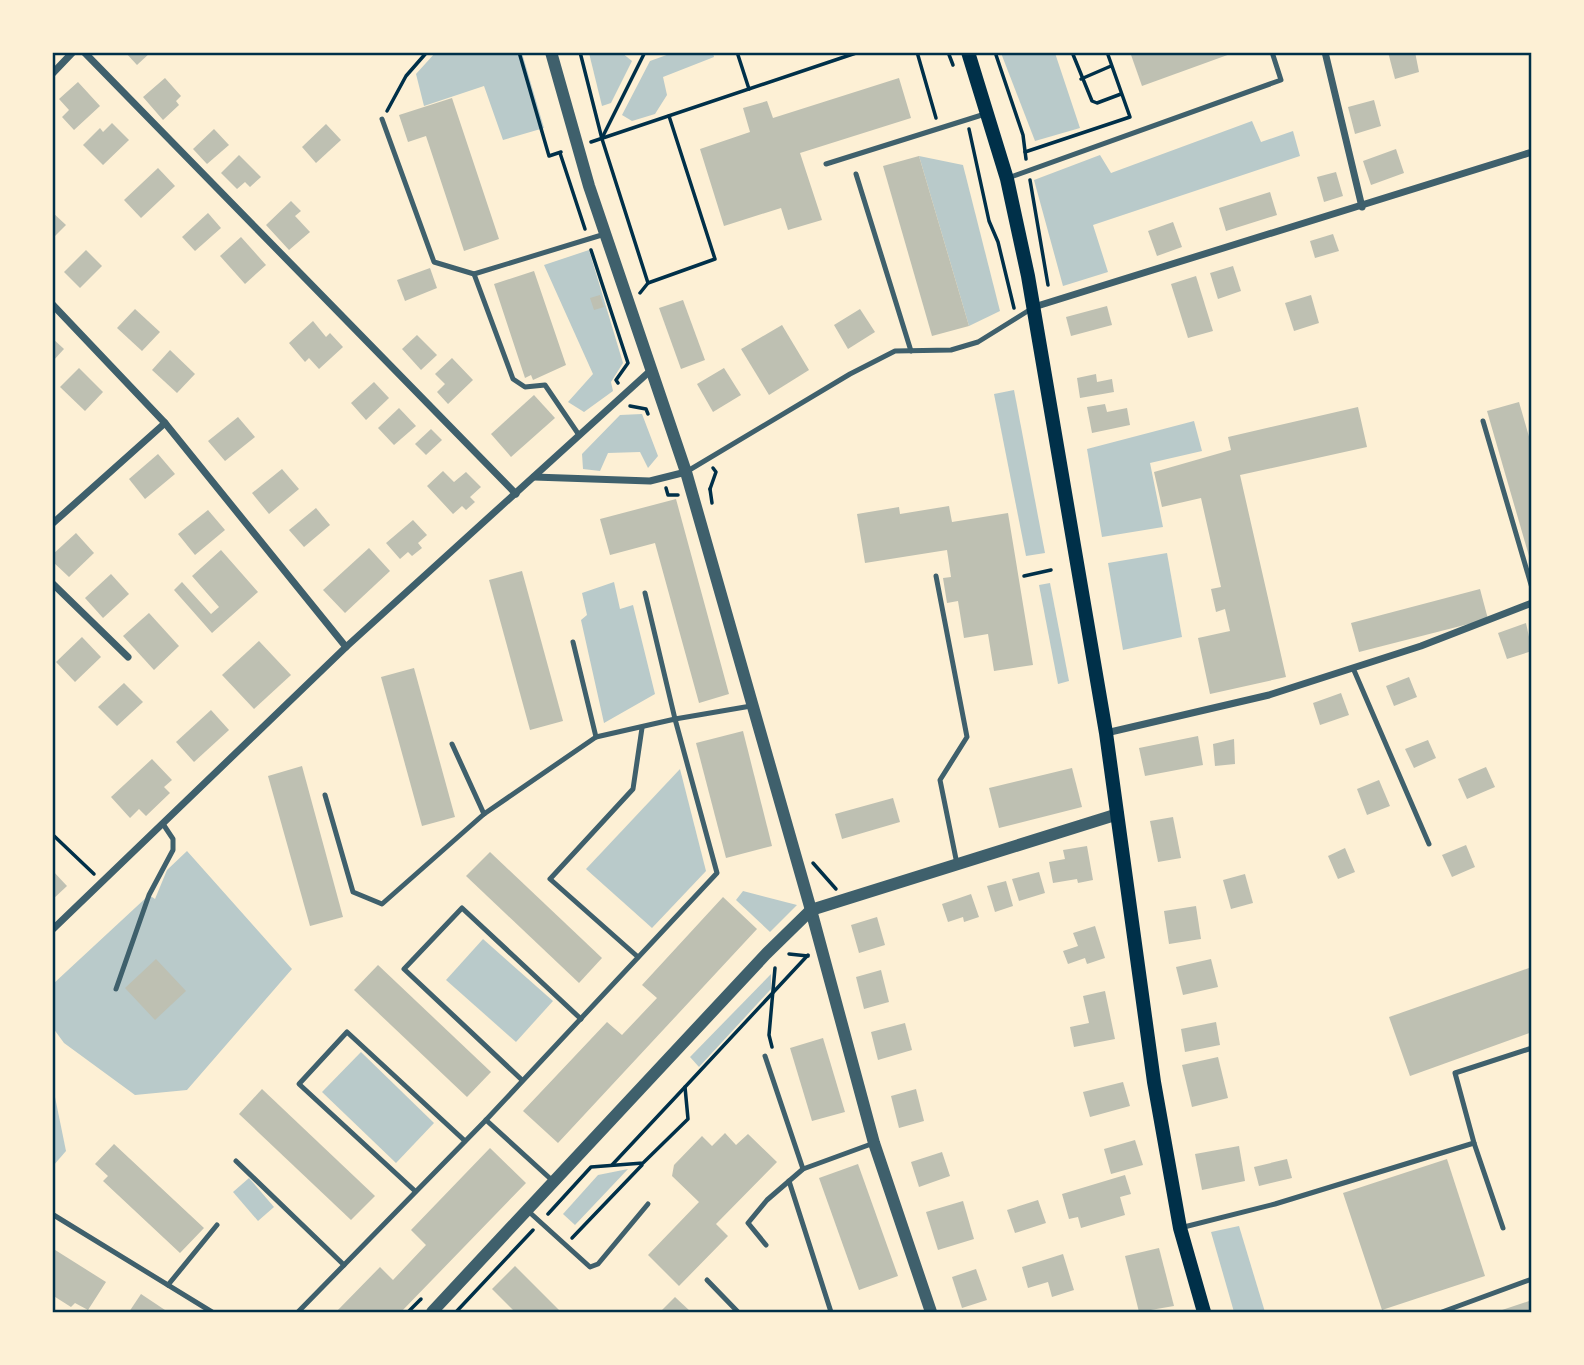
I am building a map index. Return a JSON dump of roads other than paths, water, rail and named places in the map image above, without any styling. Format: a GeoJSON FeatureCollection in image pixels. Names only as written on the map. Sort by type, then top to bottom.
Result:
{"type":"FeatureCollection","features":[{"type":"Feature","properties":{"kind":"main road"},"geometry":{"type":"LineString","coordinates":[[968,52],[1007,179],[1033,307],[1106,733],[1154,1083],[1180,1227],[1204,1312]]}},
{"type":"Feature","properties":{"kind":"street"},"geometry":{"type":"LineString","coordinates":[[52,74],[73,52]]}},
{"type":"Feature","properties":{"kind":"street"},"geometry":{"type":"LineString","coordinates":[[85,52],[516,494]]}},
{"type":"Feature","properties":{"kind":"street"},"geometry":{"type":"LineString","coordinates":[[551,52],[577,147],[686,472],[811,910],[874,1143],[931,1312]]}},
{"type":"Feature","properties":{"kind":"street"},"geometry":{"type":"LineString","coordinates":[[1325,52],[1362,207]]}},
{"type":"Feature","properties":{"kind":"street"},"geometry":{"type":"LineString","coordinates":[[1033,307],[1362,207],[1531,152]]}},
{"type":"Feature","properties":{"kind":"street"},"geometry":{"type":"LineString","coordinates":[[52,304],[165,423],[346,647]]}},
{"type":"Feature","properties":{"kind":"street"},"geometry":{"type":"LineString","coordinates":[[52,930],[346,647],[650,371]]}},
{"type":"Feature","properties":{"kind":"street"},"geometry":{"type":"LineString","coordinates":[[52,524],[165,423]]}},
{"type":"Feature","properties":{"kind":"street"},"geometry":{"type":"LineString","coordinates":[[534,477],[624,481],[662,478],[686,472]]}},
{"type":"Feature","properties":{"kind":"street"},"geometry":{"type":"LineString","coordinates":[[52,583],[128,657]]}},
{"type":"Feature","properties":{"kind":"street"},"geometry":{"type":"LineString","coordinates":[[1106,733],[1269,695],[1421,646],[1531,603]]}},
{"type":"Feature","properties":{"kind":"street"},"geometry":{"type":"LineString","coordinates":[[432,1312],[766,954],[811,910],[1118,814]]}},
{"type":"Feature","properties":{"kind":"lane"},"geometry":{"type":"LineString","coordinates":[[1007,179],[1281,80],[1272,52]]}},
{"type":"Feature","properties":{"kind":"lane"},"geometry":{"type":"LineString","coordinates":[[826,164],[988,113]]}},
{"type":"Feature","properties":{"kind":"lane"},"geometry":{"type":"LineString","coordinates":[[382,119],[434,262],[474,274],[605,234]]}},
{"type":"Feature","properties":{"kind":"lane"},"geometry":{"type":"LineString","coordinates":[[856,174],[911,351]]}},
{"type":"Feature","properties":{"kind":"lane"},"geometry":{"type":"LineString","coordinates":[[474,274],[513,379],[525,387],[545,385],[579,435]]}},
{"type":"Feature","properties":{"kind":"lane"},"geometry":{"type":"LineString","coordinates":[[686,472],[850,374],[895,351],[951,350],[978,342],[1033,307]]}},
{"type":"Feature","properties":{"kind":"lane"},"geometry":{"type":"LineString","coordinates":[[1483,421],[1531,589]]}},
{"type":"Feature","properties":{"kind":"lane"},"geometry":{"type":"LineString","coordinates":[[936,576],[967,737],[940,780],[957,864]]}},
{"type":"Feature","properties":{"kind":"lane"},"geometry":{"type":"LineString","coordinates":[[298,1312],[486,1120],[718,873],[675,719],[645,593]]}},
{"type":"Feature","properties":{"kind":"lane"},"geometry":{"type":"LineString","coordinates":[[573,642],[596,737]]}},
{"type":"Feature","properties":{"kind":"lane"},"geometry":{"type":"LineString","coordinates":[[1353,668],[1429,844]]}},
{"type":"Feature","properties":{"kind":"lane"},"geometry":{"type":"LineString","coordinates":[[325,795],[353,892],[382,904],[484,814],[596,737],[675,719],[753,706]]}},
{"type":"Feature","properties":{"kind":"lane"},"geometry":{"type":"LineString","coordinates":[[638,957],[550,879],[634,789],[642,728]]}},
{"type":"Feature","properties":{"kind":"lane"},"geometry":{"type":"LineString","coordinates":[[452,744],[484,814]]}},
{"type":"Feature","properties":{"kind":"lane"},"geometry":{"type":"LineString","coordinates":[[116,989],[149,895],[173,850],[173,839],[163,824]]}},
{"type":"Feature","properties":{"kind":"lane"},"geometry":{"type":"LineString","coordinates":[[522,1080],[404,969],[462,908],[581,1019]]}},
{"type":"Feature","properties":{"kind":"lane"},"geometry":{"type":"LineString","coordinates":[[415,1191],[299,1084],[347,1032],[465,1141]]}},
{"type":"Feature","properties":{"kind":"lane"},"geometry":{"type":"LineString","coordinates":[[1503,1228],[1474,1143],[1455,1073],[1531,1048]]}},
{"type":"Feature","properties":{"kind":"lane"},"geometry":{"type":"LineString","coordinates":[[765,1056],[803,1169]]}},
{"type":"Feature","properties":{"kind":"lane"},"geometry":{"type":"LineString","coordinates":[[486,1120],[554,1182]]}},
{"type":"Feature","properties":{"kind":"lane"},"geometry":{"type":"LineString","coordinates":[[766,1245],[748,1223],[767,1199],[803,1169],[874,1143]]}},
{"type":"Feature","properties":{"kind":"lane"},"geometry":{"type":"LineString","coordinates":[[1180,1227],[1275,1204],[1474,1143]]}},
{"type":"Feature","properties":{"kind":"lane"},"geometry":{"type":"LineString","coordinates":[[236,1161],[344,1265]]}},
{"type":"Feature","properties":{"kind":"lane"},"geometry":{"type":"LineString","coordinates":[[789,1181],[831,1312]]}},
{"type":"Feature","properties":{"kind":"lane"},"geometry":{"type":"LineString","coordinates":[[527,1210],[584,1265],[597,1264],[648,1205]]}},
{"type":"Feature","properties":{"kind":"lane"},"geometry":{"type":"LineString","coordinates":[[52,1214],[212,1312]]}},
{"type":"Feature","properties":{"kind":"lane"},"geometry":{"type":"LineString","coordinates":[[168,1285],[217,1225]]}},
{"type":"Feature","properties":{"kind":"lane"},"geometry":{"type":"LineString","coordinates":[[1442,1312],[1531,1279]]}},
{"type":"Feature","properties":{"kind":"lane"},"geometry":{"type":"LineString","coordinates":[[707,1280],[738,1312]]}}]}
